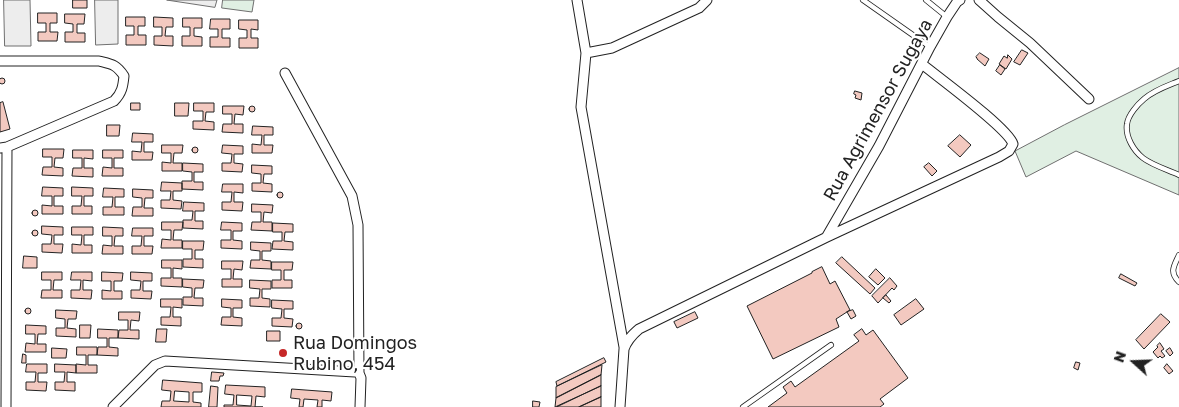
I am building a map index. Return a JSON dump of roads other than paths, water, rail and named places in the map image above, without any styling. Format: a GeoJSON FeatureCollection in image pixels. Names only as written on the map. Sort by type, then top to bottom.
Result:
{"type":"FeatureCollection","features":[{"type":"Feature","properties":{"kind":"street"},"geometry":{"type":"LineString","coordinates":[[577,0],[586,53],[580,107],[624,349],[620,407]]}},
{"type":"Feature","properties":{"kind":"street"},"geometry":{"type":"LineString","coordinates":[[586,53],[612,48],[699,8],[708,0]]}},
{"type":"Feature","properties":{"kind":"street","name":"Rua Agrimensor Sugaya"},"geometry":{"type":"LineString","coordinates":[[826,237],[879,146],[930,47],[947,17],[960,0]]}},
{"type":"Feature","properties":{"kind":"street"},"geometry":{"type":"LineString","coordinates":[[979,0],[998,18],[1030,43],[1089,99]]}},
{"type":"Feature","properties":{"kind":"street"},"geometry":{"type":"LineString","coordinates":[[0,61],[110,63],[116,66],[124,76],[122,90],[114,101],[4,147],[6,407]]}},
{"type":"Feature","properties":{"kind":"street","name":"Rua Agrimensor Sugaya"},"geometry":{"type":"LineString","coordinates":[[624,349],[632,334],[639,329],[826,237],[1000,157],[1012,148],[1013,142],[1008,135],[988,116],[922,64]]}},
{"type":"Feature","properties":{"kind":"street"},"geometry":{"type":"LineString","coordinates":[[286,73],[352,196],[358,225],[360,407]]}},
{"type":"Feature","properties":{"kind":"street"},"geometry":{"type":"LineString","coordinates":[[113,407],[155,365],[165,361],[359,373]]}},
{"type":"Feature","properties":{"kind":"lane"},"geometry":{"type":"LineString","coordinates":[[863,0],[930,47]]}},
{"type":"Feature","properties":{"kind":"lane"},"geometry":{"type":"LineString","coordinates":[[926,0],[947,17]]}},
{"type":"Feature","properties":{"kind":"lane"},"geometry":{"type":"LineString","coordinates":[[1179,81],[1145,98],[1138,105],[1127,123],[1128,134],[1136,152],[1145,160],[1179,175]]}},
{"type":"Feature","properties":{"kind":"lane"},"geometry":{"type":"LineString","coordinates":[[1179,255],[1173,270],[1174,276],[1179,282]]}},
{"type":"Feature","properties":{"kind":"lane"},"geometry":{"type":"LineString","coordinates":[[744,407],[831,345]]}},
{"type":"Feature","properties":{"kind":"place","name":"Rua Domingos Rubino, 454"},"geometry":{"type":"Point","coordinates":[283,353]}}]}
